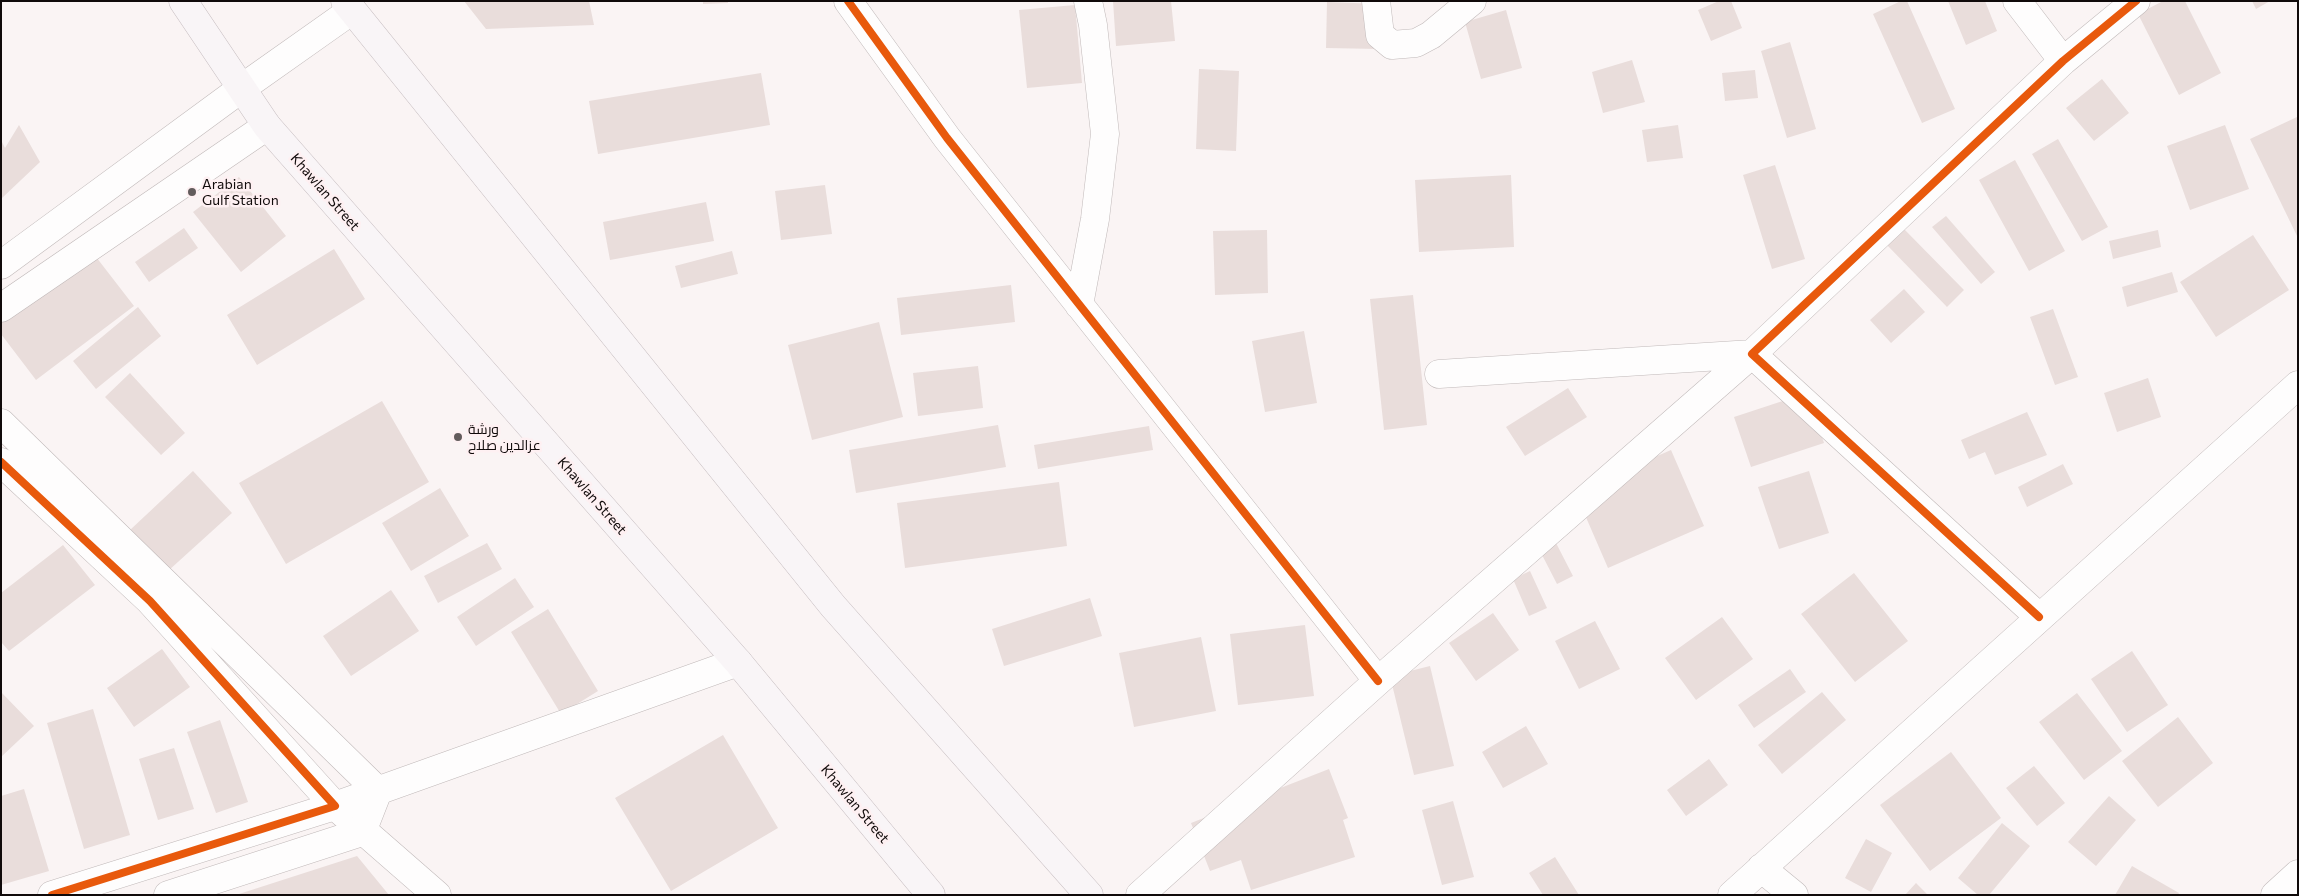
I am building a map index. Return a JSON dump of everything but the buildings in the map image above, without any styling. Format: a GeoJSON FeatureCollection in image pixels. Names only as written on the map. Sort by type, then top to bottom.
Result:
{"type":"FeatureCollection","features":[{"type":"Feature","properties":{"kind":"main road","name":"Khawlan Street"},"geometry":{"type":"LineString","coordinates":[[183,1],[267,126],[738,662],[931,895]]}},
{"type":"Feature","properties":{"kind":"main road"},"geometry":{"type":"LineString","coordinates":[[348,6],[833,606],[1089,895]]}},
{"type":"Feature","properties":{"kind":"street"},"geometry":{"type":"LineString","coordinates":[[848,1],[947,138],[1378,680]]}},
{"type":"Feature","properties":{"kind":"street"},"geometry":{"type":"LineString","coordinates":[[1079,306],[1095,219],[1105,134],[1093,25],[1088,1]]}},
{"type":"Feature","properties":{"kind":"street"},"geometry":{"type":"LineString","coordinates":[[1376,1],[1380,35],[1392,45],[1416,43],[1431,35],[1472,1]]}},
{"type":"Feature","properties":{"kind":"street"},"geometry":{"type":"LineString","coordinates":[[2017,1],[2063,61]]}},
{"type":"Feature","properties":{"kind":"street"},"geometry":{"type":"LineString","coordinates":[[1140,895],[1378,680],[1752,354],[2063,61],[2136,1]]}},
{"type":"Feature","properties":{"kind":"street"},"geometry":{"type":"LineString","coordinates":[[1,265],[242,88],[348,6]]}},
{"type":"Feature","properties":{"kind":"street"},"geometry":{"type":"LineString","coordinates":[[1,308],[267,126]]}},
{"type":"Feature","properties":{"kind":"street"},"geometry":{"type":"LineString","coordinates":[[1439,374],[1752,354],[2040,618]]}},
{"type":"Feature","properties":{"kind":"street"},"geometry":{"type":"LineString","coordinates":[[1732,895],[2298,385]]}},
{"type":"Feature","properties":{"kind":"street"},"geometry":{"type":"LineString","coordinates":[[1,423],[378,791]]}},
{"type":"Feature","properties":{"kind":"street"},"geometry":{"type":"LineString","coordinates":[[1,462],[150,601],[335,806],[362,832],[437,895]]}},
{"type":"Feature","properties":{"kind":"street"},"geometry":{"type":"LineString","coordinates":[[52,895],[335,806],[738,662]]}},
{"type":"Feature","properties":{"kind":"street"},"geometry":{"type":"LineString","coordinates":[[362,832],[378,791]]}},
{"type":"Feature","properties":{"kind":"street"},"geometry":{"type":"LineString","coordinates":[[168,895],[362,832]]}},
{"type":"Feature","properties":{"kind":"street"},"geometry":{"type":"LineString","coordinates":[[1762,868],[1794,895]]}},
{"type":"Feature","properties":{"kind":"street"},"geometry":{"type":"LineString","coordinates":[[2275,895],[2298,874]]}},
{"type":"Feature","properties":{"kind":"cycle path"},"geometry":{"type":"LineString","coordinates":[[848,1],[947,138],[1378,681]]}},
{"type":"Feature","properties":{"kind":"cycle path"},"geometry":{"type":"LineString","coordinates":[[2039,617],[1752,354],[2063,61],[2136,1]]}},
{"type":"Feature","properties":{"kind":"cycle path"},"geometry":{"type":"LineString","coordinates":[[1,462],[150,601],[335,806],[52,895]]}},
{"type":"Feature","properties":{"kind":"place","name":"Arabian Gulf Station"},"geometry":{"type":"Point","coordinates":[192,192]}},
{"type":"Feature","properties":{"kind":"place","name":"ورشة عزالدين صلاح"},"geometry":{"type":"Point","coordinates":[458,437]}}]}
